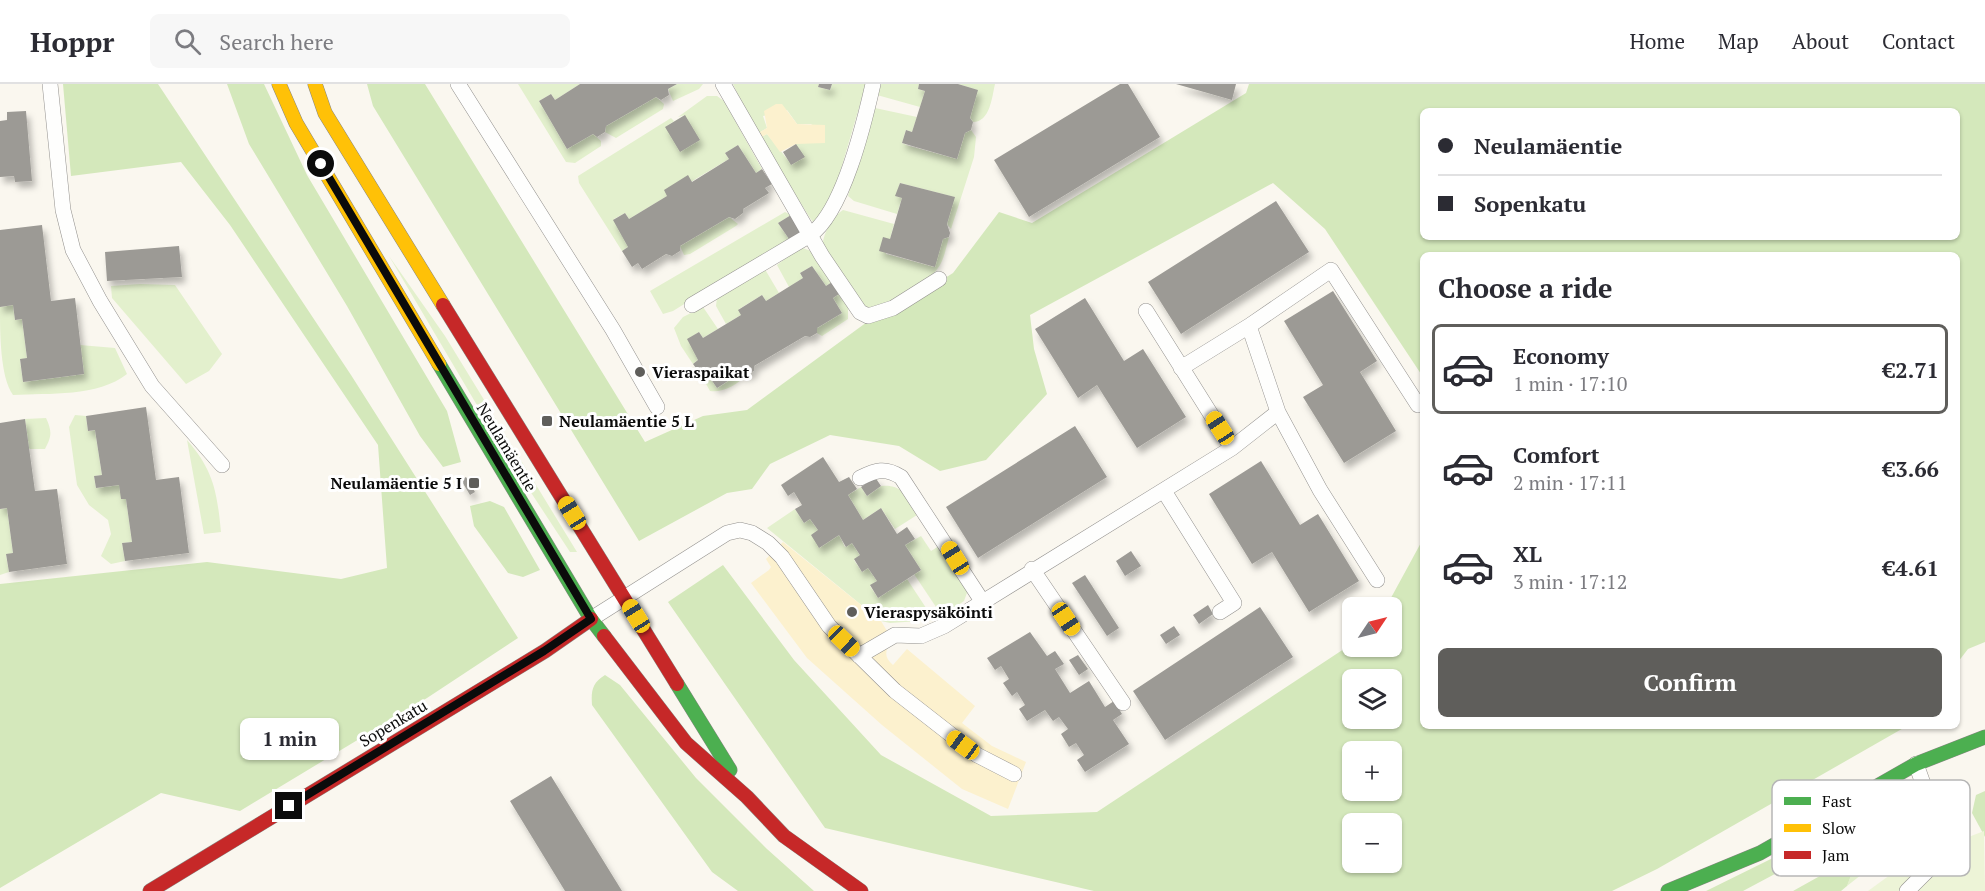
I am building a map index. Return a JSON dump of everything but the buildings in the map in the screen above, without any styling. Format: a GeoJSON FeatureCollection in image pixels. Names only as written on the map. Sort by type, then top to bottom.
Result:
{"type":"FeatureCollection","features":[{"type":"Feature","properties":{"kind":"street","name":"Neulamäentie"},"geometry":{"type":"LineString","coordinates":[[279,84],[302,133],[591,619],[686,743],[747,797],[784,836],[861,891]]}},
{"type":"Feature","properties":{"kind":"street","name":"Neulamäentie"},"geometry":{"type":"LineString","coordinates":[[315,84],[325,113],[747,797]]}},
{"type":"Feature","properties":{"kind":"street","name":"Sopenkatu"},"geometry":{"type":"LineString","coordinates":[[150,891],[544,651],[591,619]]}},
{"type":"Feature","properties":{"kind":"street"},"geometry":{"type":"LineString","coordinates":[[1888,780],[1916,764],[1985,737]]}},
{"type":"Feature","properties":{"kind":"street"},"geometry":{"type":"LineString","coordinates":[[1668,891],[1772,846]]}},
{"type":"Feature","properties":{"kind":"lane"},"geometry":{"type":"LineString","coordinates":[[50,84],[63,210],[73,250],[100,301],[152,386],[222,465]]}},
{"type":"Feature","properties":{"kind":"lane"},"geometry":{"type":"LineString","coordinates":[[458,84],[613,330],[657,407]]}},
{"type":"Feature","properties":{"kind":"lane"},"geometry":{"type":"LineString","coordinates":[[723,84],[810,235],[855,306],[868,316],[894,308],[939,279]]}},
{"type":"Feature","properties":{"kind":"lane"},"geometry":{"type":"LineString","coordinates":[[692,305],[810,235],[825,222],[837,202],[873,84]]}},
{"type":"Feature","properties":{"kind":"lane"},"geometry":{"type":"LineString","coordinates":[[1181,368],[1332,270],[1418,405]]}},
{"type":"Feature","properties":{"kind":"lane"},"geometry":{"type":"LineString","coordinates":[[1146,311],[1232,448]]}},
{"type":"Feature","properties":{"kind":"lane"},"geometry":{"type":"LineString","coordinates":[[1249,326],[1278,412],[1320,490],[1377,580]]}},
{"type":"Feature","properties":{"kind":"lane"},"geometry":{"type":"LineString","coordinates":[[860,656],[895,635],[921,636],[944,626],[1032,569],[1232,448],[1278,412]]}},
{"type":"Feature","properties":{"kind":"lane"},"geometry":{"type":"LineString","coordinates":[[860,478],[879,469],[901,477],[982,601]]}},
{"type":"Feature","properties":{"kind":"lane"},"geometry":{"type":"LineString","coordinates":[[1164,491],[1234,603],[1220,612]]}},
{"type":"Feature","properties":{"kind":"lane"},"geometry":{"type":"LineString","coordinates":[[591,619],[728,533],[740,530],[752,533],[782,557],[829,626],[895,692],[977,755],[1014,774]]}},
{"type":"Feature","properties":{"kind":"lane"},"geometry":{"type":"LineString","coordinates":[[1032,569],[1123,703]]}},
{"type":"Feature","properties":{"kind":"lane"},"geometry":{"type":"LineString","coordinates":[[1916,764],[1922,780]]}},
{"type":"Feature","properties":{"kind":"lane"},"geometry":{"type":"LineString","coordinates":[[1907,891],[1922,876]]}},
{"type":"Feature","properties":{"kind":"green space"},"geometry":{"type":"Polygon","coordinates":[[[63,84],[158,84],[351,375],[518,638],[427,698],[240,811],[161,793],[0,888],[0,584],[207,562],[341,579],[387,568],[378,445],[230,225],[181,162],[71,176],[63,84]]]}},
{"type":"Feature","properties":{"kind":"green space"},"geometry":{"type":"Polygon","coordinates":[[[227,84],[264,84],[307,175],[447,411],[461,462],[443,467],[420,436],[347,306],[249,144],[227,84]]]}},
{"type":"Feature","properties":{"kind":"green space"},"geometry":{"type":"Polygon","coordinates":[[[367,84],[425,84],[645,442],[703,416],[747,410],[867,322],[896,309],[953,273],[999,212],[1032,223],[1246,93],[1249,84],[1985,84],[1985,642],[1968,649],[1960,659],[1960,252],[1420,252],[1420,372],[1325,229],[1273,183],[1030,315],[1034,349],[1047,394],[986,460],[940,471],[899,446],[830,435],[770,464],[752,489],[727,493],[639,541],[373,106],[367,84]]]}},
{"type":"Feature","properties":{"kind":"green space"},"geometry":{"type":"Polygon","coordinates":[[[518,84],[580,84],[555,100],[551,94],[539,101],[567,149],[593,134],[601,141],[601,146],[575,163],[566,162],[518,84]]]}},
{"type":"Feature","properties":{"kind":"green space"},"geometry":{"type":"Polygon","coordinates":[[[677,84],[703,84],[699,89],[673,101],[668,89],[677,84]]]}},
{"type":"Feature","properties":{"kind":"green space"},"geometry":{"type":"Polygon","coordinates":[[[733,84],[819,84],[818,87],[830,90],[832,84],[866,84],[836,186],[819,220],[813,222],[810,218],[760,138],[767,134],[792,165],[796,144],[812,124],[797,124],[787,110],[763,116],[767,128],[757,134],[733,84]]]}},
{"type":"Feature","properties":{"kind":"green space"},"geometry":{"type":"Polygon","coordinates":[[[880,84],[919,84],[918,89],[925,91],[920,107],[877,95],[880,84]]]}},
{"type":"Feature","properties":{"kind":"green space"},"geometry":{"type":"Polygon","coordinates":[[[958,84],[995,84],[987,113],[979,121],[973,122],[970,118],[977,90],[958,84]]]}},
{"type":"Feature","properties":{"kind":"green space"},"geometry":{"type":"Polygon","coordinates":[[[707,96],[717,96],[724,101],[762,169],[756,173],[738,145],[725,153],[729,159],[629,219],[625,213],[614,219],[628,247],[622,251],[579,183],[578,176],[671,118],[674,121],[665,127],[685,115],[678,117],[707,96]]]}},
{"type":"Feature","properties":{"kind":"green space"},"geometry":{"type":"Polygon","coordinates":[[[656,97],[664,104],[663,109],[616,138],[605,132],[606,126],[656,97]]]}},
{"type":"Feature","properties":{"kind":"green space"},"geometry":{"type":"Polygon","coordinates":[[[875,108],[917,117],[912,132],[906,130],[902,143],[909,146],[957,159],[965,133],[971,130],[976,137],[974,157],[951,229],[947,224],[954,197],[900,183],[896,196],[902,198],[897,214],[854,201],[848,196],[866,129],[875,108]]]}},
{"type":"Feature","properties":{"kind":"green space"},"geometry":{"type":"Polygon","coordinates":[[[843,210],[894,224],[886,254],[934,267],[943,239],[949,237],[940,265],[924,281],[904,295],[882,305],[865,307],[823,246],[829,226],[843,210]]]}},
{"type":"Feature","properties":{"kind":"green space"},"geometry":{"type":"Polygon","coordinates":[[[785,212],[791,215],[778,223],[789,239],[673,311],[663,314],[650,291],[785,212]]]}},
{"type":"Feature","properties":{"kind":"green space"},"geometry":{"type":"Polygon","coordinates":[[[729,217],[738,224],[690,254],[684,255],[680,246],[729,217]]]}},
{"type":"Feature","properties":{"kind":"green space"},"geometry":{"type":"Polygon","coordinates":[[[800,247],[811,251],[832,282],[826,286],[812,266],[800,273],[803,278],[789,287],[777,265],[800,247]]]}},
{"type":"Feature","properties":{"kind":"green space"},"geometry":{"type":"Polygon","coordinates":[[[389,256],[445,336],[577,552],[570,552],[507,456],[389,256]]]}},
{"type":"Feature","properties":{"kind":"green space"},"geometry":{"type":"Polygon","coordinates":[[[762,270],[766,271],[779,293],[766,301],[762,295],[739,309],[741,315],[726,324],[716,306],[717,297],[762,270]]]}},
{"type":"Feature","properties":{"kind":"green space"},"geometry":{"type":"Polygon","coordinates":[[[175,285],[222,354],[209,371],[186,384],[112,298],[111,286],[175,285]]]}},
{"type":"Feature","properties":{"kind":"green space"},"geometry":{"type":"Polygon","coordinates":[[[839,294],[848,304],[848,319],[822,336],[817,333],[817,328],[842,313],[833,298],[839,294]]]}},
{"type":"Feature","properties":{"kind":"green space"},"geometry":{"type":"Polygon","coordinates":[[[13,305],[15,320],[22,319],[27,358],[20,360],[23,382],[84,374],[80,345],[115,348],[127,374],[102,387],[88,390],[57,394],[13,395],[3,366],[0,307],[13,305]]]}},
{"type":"Feature","properties":{"kind":"green space"},"geometry":{"type":"Polygon","coordinates":[[[703,307],[718,329],[703,338],[699,332],[688,339],[698,360],[693,364],[681,346],[674,328],[683,317],[703,307]]]}},
{"type":"Feature","properties":{"kind":"green space"},"geometry":{"type":"Polygon","coordinates":[[[706,372],[717,388],[739,374],[746,375],[730,388],[710,391],[701,375],[706,372]]]}},
{"type":"Feature","properties":{"kind":"green space"},"geometry":{"type":"Polygon","coordinates":[[[75,415],[86,416],[88,431],[95,430],[102,475],[94,476],[96,488],[119,485],[126,499],[132,542],[122,543],[125,561],[111,564],[101,556],[111,534],[108,520],[89,505],[77,485],[69,427],[75,415]]]}},
{"type":"Feature","properties":{"kind":"green space"},"geometry":{"type":"Polygon","coordinates":[[[46,418],[50,433],[45,449],[29,449],[25,419],[46,418]]]}},
{"type":"Feature","properties":{"kind":"green space"},"geometry":{"type":"Polygon","coordinates":[[[187,440],[209,472],[216,493],[221,532],[204,534],[187,440]]]}},
{"type":"Feature","properties":{"kind":"green space"},"geometry":{"type":"Polygon","coordinates":[[[881,486],[895,487],[904,493],[917,515],[895,529],[881,508],[863,520],[848,495],[861,487],[867,496],[881,486]]]}},
{"type":"Feature","properties":{"kind":"green space"},"geometry":{"type":"Polygon","coordinates":[[[490,501],[504,507],[540,570],[523,577],[508,573],[474,526],[470,506],[490,501]]]}},
{"type":"Feature","properties":{"kind":"green space"},"geometry":{"type":"Polygon","coordinates":[[[7,508],[13,553],[6,555],[9,572],[0,575],[0,509],[7,508]]]}},
{"type":"Feature","properties":{"kind":"green space"},"geometry":{"type":"Polygon","coordinates":[[[795,509],[804,523],[810,519],[818,530],[819,548],[839,535],[845,547],[852,543],[860,555],[854,560],[862,572],[868,568],[877,581],[870,586],[878,598],[907,579],[934,620],[890,623],[881,621],[767,528],[795,509]]]}},
{"type":"Feature","properties":{"kind":"green space"},"geometry":{"type":"Polygon","coordinates":[[[921,536],[931,551],[939,546],[968,590],[964,601],[942,616],[914,574],[921,570],[905,545],[921,536]]]}},
{"type":"Feature","properties":{"kind":"green space"},"geometry":{"type":"Polygon","coordinates":[[[1420,545],[1420,729],[1902,729],[1813,780],[1772,780],[1772,803],[1657,869],[1612,891],[1094,891],[825,828],[668,602],[723,565],[794,660],[881,755],[991,816],[1097,812],[1342,650],[1342,657],[1402,657],[1402,597],[1391,597],[1420,545]]]}},
{"type":"Feature","properties":{"kind":"green space"},"geometry":{"type":"Polygon","coordinates":[[[605,675],[620,685],[696,778],[767,849],[814,891],[738,891],[712,872],[592,705],[593,688],[597,681],[605,675]]]}},
{"type":"Feature","properties":{"kind":"green space"},"geometry":{"type":"Polygon","coordinates":[[[1985,791],[1985,837],[1972,813],[1976,795],[1985,791]]]}},
{"type":"Feature","properties":{"kind":"green space"},"geometry":{"type":"Polygon","coordinates":[[[1984,831],[1985,891],[1868,891],[1889,876],[1970,876],[1970,836],[1984,831]]]}},
{"type":"Feature","properties":{"kind":"green space"},"geometry":{"type":"Polygon","coordinates":[[[1772,858],[1772,875],[1743,891],[1706,891],[1772,858]]]}},
{"type":"Feature","properties":{"kind":"green space"},"geometry":{"type":"Polygon","coordinates":[[[1820,876],[1851,876],[1847,886],[1841,891],[1793,891],[1820,876]]]}},
{"type":"Feature","properties":{"kind":"green space"},"geometry":{"type":"Polygon","coordinates":[[[1851,876],[1860,876],[1847,886],[1851,876]]]}},
{"type":"Feature","properties":{"kind":"sand"},"geometry":{"type":"Polygon","coordinates":[[[776,104],[782,104],[797,124],[825,125],[825,143],[796,144],[780,152],[767,134],[760,138],[757,134],[767,128],[764,111],[776,104]]]}},
{"type":"Feature","properties":{"kind":"sand"},"geometry":{"type":"Polygon","coordinates":[[[783,542],[881,621],[893,641],[886,653],[893,665],[907,649],[975,706],[962,723],[992,746],[1026,762],[1008,809],[962,789],[882,725],[807,658],[751,583],[769,570],[771,567],[766,559],[783,542]]]}},
{"type":"Feature","properties":{"kind":"traffic: fast"},"geometry":{"type":"LineString","coordinates":[[439,364],[591,619],[604,636]]}},
{"type":"Feature","properties":{"kind":"traffic: fast"},"geometry":{"type":"LineString","coordinates":[[677,684],[730,770]]}},
{"type":"Feature","properties":{"kind":"traffic: fast"},"geometry":{"type":"LineString","coordinates":[[1888,780],[1916,764],[1985,737]]}},
{"type":"Feature","properties":{"kind":"traffic: fast"},"geometry":{"type":"LineString","coordinates":[[1668,891],[1772,846]]}},
{"type":"Feature","properties":{"kind":"traffic: slow"},"geometry":{"type":"LineString","coordinates":[[279,84],[296,123],[439,364]]}},
{"type":"Feature","properties":{"kind":"traffic: slow"},"geometry":{"type":"LineString","coordinates":[[315,84],[325,113],[443,305]]}},
{"type":"Feature","properties":{"kind":"traffic: jam"},"geometry":{"type":"LineString","coordinates":[[443,305],[677,684]]}},
{"type":"Feature","properties":{"kind":"traffic: jam"},"geometry":{"type":"LineString","coordinates":[[150,891],[545,651],[591,619]]}},
{"type":"Feature","properties":{"kind":"traffic: jam"},"geometry":{"type":"LineString","coordinates":[[604,636],[686,743],[747,797],[784,836],[861,891]]}},
{"type":"Feature","properties":{"kind":"place","name":"Vieraspaikat"},"geometry":{"type":"Point","coordinates":[640,372]}},
{"type":"Feature","properties":{"kind":"place","name":"Neulamäentie 5 L"},"geometry":{"type":"Point","coordinates":[547,421]}},
{"type":"Feature","properties":{"kind":"place","name":"Neulamäentie 5 I"},"geometry":{"type":"Point","coordinates":[474,483]}},
{"type":"Feature","properties":{"kind":"place","name":"Vieraspysäköinti"},"geometry":{"type":"Point","coordinates":[852,612]}},
{"type":"Feature","properties":{"kind":"route"},"geometry":{"type":"LineString","coordinates":[[289,806],[544,651],[591,619],[321,164]]}}]}
